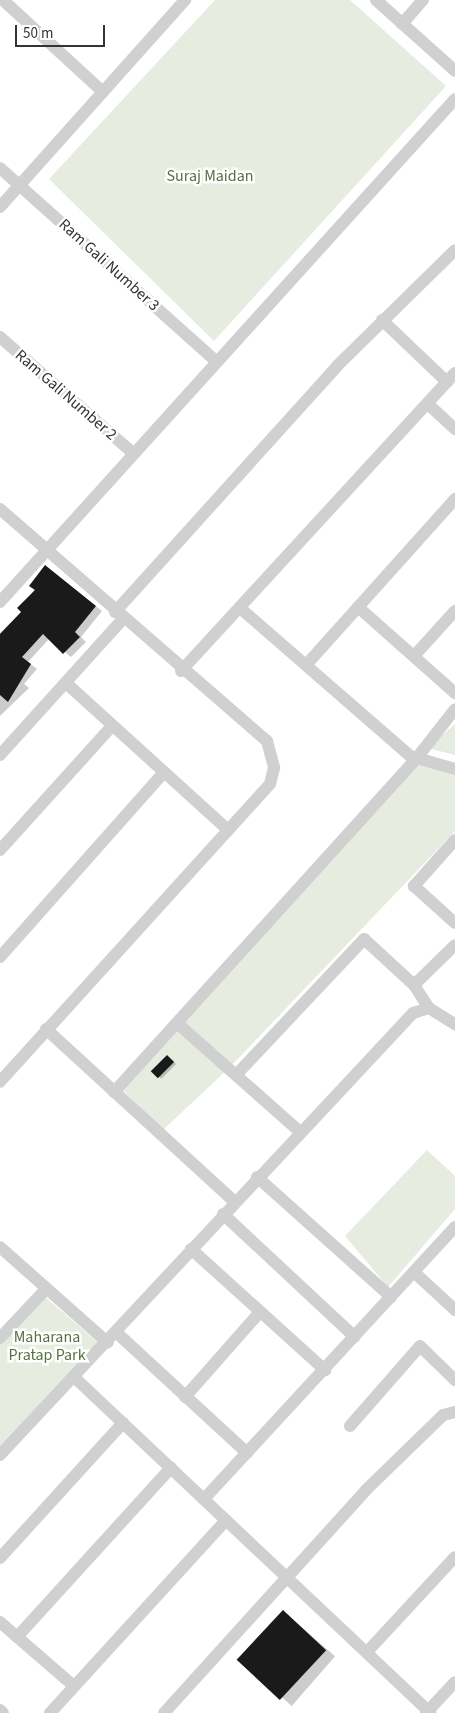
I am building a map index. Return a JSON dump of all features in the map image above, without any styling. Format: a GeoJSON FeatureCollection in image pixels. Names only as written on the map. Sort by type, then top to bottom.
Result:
{"type":"FeatureCollection","features":[{"type":"Feature","properties":{"kind":"street"},"geometry":{"type":"LineString","coordinates":[[3,0],[103,92]]}},
{"type":"Feature","properties":{"kind":"street"},"geometry":{"type":"LineString","coordinates":[[376,0],[455,71]]}},
{"type":"Feature","properties":{"kind":"street"},"geometry":{"type":"LineString","coordinates":[[402,24],[423,0]]}},
{"type":"Feature","properties":{"kind":"street"},"geometry":{"type":"LineString","coordinates":[[0,207],[184,1]]}},
{"type":"Feature","properties":{"kind":"street"},"geometry":{"type":"LineString","coordinates":[[0,602],[455,99]]}},
{"type":"Feature","properties":{"kind":"street","name":"Ram Gali Number 3"},"geometry":{"type":"LineString","coordinates":[[0,168],[217,362]]}},
{"type":"Feature","properties":{"kind":"street"},"geometry":{"type":"LineString","coordinates":[[0,755],[66,682],[119,616],[382,320],[455,250]]}},
{"type":"Feature","properties":{"kind":"street"},"geometry":{"type":"LineString","coordinates":[[181,671],[451,378],[382,320]]}},
{"type":"Feature","properties":{"kind":"street","name":"Ram Gali Number 2"},"geometry":{"type":"LineString","coordinates":[[0,337],[133,453]]}},
{"type":"Feature","properties":{"kind":"street"},"geometry":{"type":"LineString","coordinates":[[428,404],[455,429]]}},
{"type":"Feature","properties":{"kind":"street"},"geometry":{"type":"LineString","coordinates":[[306,664],[455,498]]}},
{"type":"Feature","properties":{"kind":"street"},"geometry":{"type":"LineString","coordinates":[[0,509],[181,671],[267,741],[273,753],[270,784],[0,1082]]}},
{"type":"Feature","properties":{"kind":"street"},"geometry":{"type":"LineString","coordinates":[[358,607],[455,693]]}},
{"type":"Feature","properties":{"kind":"street"},"geometry":{"type":"LineString","coordinates":[[240,608],[416,759],[455,768]]}},
{"type":"Feature","properties":{"kind":"street"},"geometry":{"type":"LineString","coordinates":[[414,656],[455,611]]}},
{"type":"Feature","properties":{"kind":"street"},"geometry":{"type":"LineString","coordinates":[[66,682],[228,830]]}},
{"type":"Feature","properties":{"kind":"street"},"geometry":{"type":"LineString","coordinates":[[114,1092],[416,759],[455,709]]}},
{"type":"Feature","properties":{"kind":"street"},"geometry":{"type":"LineString","coordinates":[[0,850],[112,726]]}},
{"type":"Feature","properties":{"kind":"street"},"geometry":{"type":"LineString","coordinates":[[0,957],[164,772]]}},
{"type":"Feature","properties":{"kind":"street"},"geometry":{"type":"LineString","coordinates":[[455,840],[414,886],[455,923]]}},
{"type":"Feature","properties":{"kind":"street"},"geometry":{"type":"LineString","coordinates":[[236,1075],[364,939],[414,985],[428,1008],[455,1024]]}},
{"type":"Feature","properties":{"kind":"street"},"geometry":{"type":"LineString","coordinates":[[414,985],[455,945]]}},
{"type":"Feature","properties":{"kind":"street"},"geometry":{"type":"LineString","coordinates":[[0,1456],[108,1343],[234,1201],[413,1013],[428,1008]]}},
{"type":"Feature","properties":{"kind":"street"},"geometry":{"type":"LineString","coordinates":[[177,1023],[300,1132]]}},
{"type":"Feature","properties":{"kind":"street"},"geometry":{"type":"LineString","coordinates":[[46,1030],[234,1201]]}},
{"type":"Feature","properties":{"kind":"street"},"geometry":{"type":"LineString","coordinates":[[257,1177],[391,1297]]}},
{"type":"Feature","properties":{"kind":"street"},"geometry":{"type":"LineString","coordinates":[[223,1214],[355,1337]]}},
{"type":"Feature","properties":{"kind":"street"},"geometry":{"type":"LineString","coordinates":[[204,1499],[414,1272],[452,1236]]}},
{"type":"Feature","properties":{"kind":"street"},"geometry":{"type":"LineString","coordinates":[[0,1247],[108,1343]]}},
{"type":"Feature","properties":{"kind":"street"},"geometry":{"type":"LineString","coordinates":[[191,1249],[325,1370]]}},
{"type":"Feature","properties":{"kind":"street"},"geometry":{"type":"LineString","coordinates":[[414,1272],[455,1310]]}},
{"type":"Feature","properties":{"kind":"street"},"geometry":{"type":"LineString","coordinates":[[0,1338],[46,1289]]}},
{"type":"Feature","properties":{"kind":"street"},"geometry":{"type":"LineString","coordinates":[[185,1397],[260,1312]]}},
{"type":"Feature","properties":{"kind":"street"},"geometry":{"type":"LineString","coordinates":[[117,1333],[247,1453]]}},
{"type":"Feature","properties":{"kind":"street"},"geometry":{"type":"LineString","coordinates":[[350,1426],[420,1346],[455,1380]]}},
{"type":"Feature","properties":{"kind":"street"},"geometry":{"type":"LineString","coordinates":[[74,1377],[429,1712],[455,1682]]}},
{"type":"Feature","properties":{"kind":"street"},"geometry":{"type":"LineString","coordinates":[[170,1711],[286,1576],[443,1415],[455,1412]]}},
{"type":"Feature","properties":{"kind":"street"},"geometry":{"type":"LineString","coordinates":[[0,1558],[123,1423]]}},
{"type":"Feature","properties":{"kind":"street"},"geometry":{"type":"LineString","coordinates":[[17,1637],[171,1468]]}},
{"type":"Feature","properties":{"kind":"street"},"geometry":{"type":"LineString","coordinates":[[50,1713],[226,1520]]}},
{"type":"Feature","properties":{"kind":"street"},"geometry":{"type":"LineString","coordinates":[[367,1652],[455,1557]]}},
{"type":"Feature","properties":{"kind":"street"},"geometry":{"type":"LineString","coordinates":[[0,1622],[74,1686]]}},
{"type":"Feature","properties":{"kind":"street"},"geometry":{"type":"LineString","coordinates":[[0,1710],[3,1713]]}},
{"type":"Feature","properties":{"kind":"green space","name":"Suraj Maidan"},"geometry":{"type":"Polygon","coordinates":[[[215,0],[350,0],[446,86],[214,341],[49,179],[215,0]]]}},
{"type":"Feature","properties":{"kind":"green space"},"geometry":{"type":"Polygon","coordinates":[[[455,724],[455,755],[427,748],[455,724]]]}},
{"type":"Feature","properties":{"kind":"green space"},"geometry":{"type":"Polygon","coordinates":[[[418,764],[455,773],[455,831],[231,1066],[163,1130],[123,1090],[418,764]]]}},
{"type":"Feature","properties":{"kind":"green space"},"geometry":{"type":"Polygon","coordinates":[[[427,1150],[455,1176],[455,1209],[388,1287],[345,1236],[427,1150]]]}},
{"type":"Feature","properties":{"kind":"green space","name":"Maharana Pratap Park"},"geometry":{"type":"Polygon","coordinates":[[[44,1296],[100,1344],[0,1448],[0,1344],[44,1296]]]}},
{"type":"Feature","properties":{"kind":"building"},"geometry":{"type":"Polygon","coordinates":[[[45,565],[96,606],[75,632],[80,637],[63,654],[43,634],[22,657],[31,664],[8,702],[0,695],[0,634],[21,612],[17,608],[35,590],[29,586],[45,565]]]}},
{"type":"Feature","properties":{"kind":"building"},"geometry":{"type":"Polygon","coordinates":[[[167,1055],[174,1062],[158,1078],[151,1071],[167,1055]]]}},
{"type":"Feature","properties":{"kind":"building"},"geometry":{"type":"Polygon","coordinates":[[[283,1610],[326,1650],[280,1700],[237,1660],[283,1610]]]}}]}
